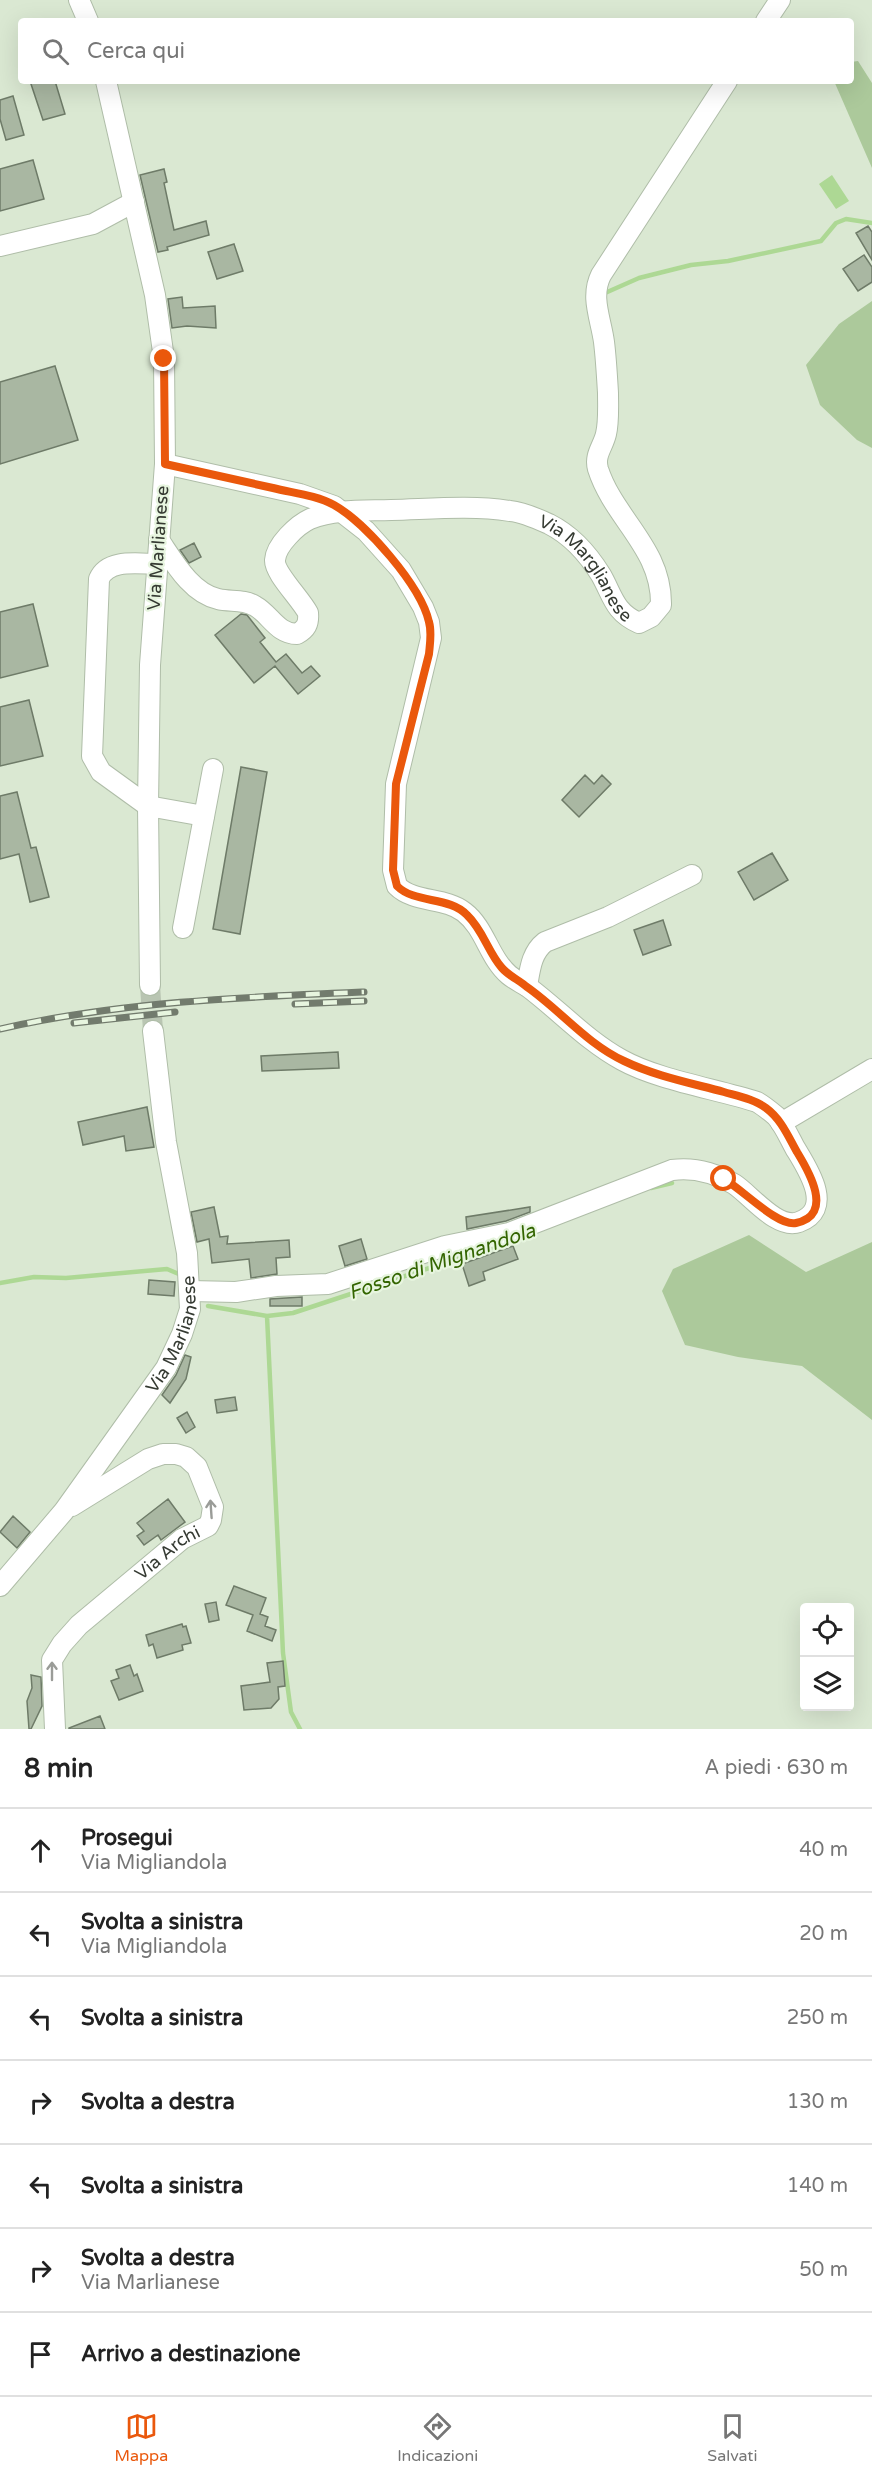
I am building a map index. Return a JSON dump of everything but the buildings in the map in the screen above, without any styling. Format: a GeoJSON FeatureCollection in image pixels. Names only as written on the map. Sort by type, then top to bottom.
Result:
{"type":"FeatureCollection","features":[{"type":"Feature","properties":{"kind":"street"},"geometry":{"type":"LineString","coordinates":[[79,0],[87,18]]}},
{"type":"Feature","properties":{"kind":"street"},"geometry":{"type":"LineString","coordinates":[[768,18],[780,0]]}},
{"type":"Feature","properties":{"kind":"street","name":"Via Marlianese"},"geometry":{"type":"LineString","coordinates":[[107,84],[139,224],[162,341],[165,464],[150,665],[148,806],[150,985]]}},
{"type":"Feature","properties":{"kind":"street","name":"Via Marglianese"},"geometry":{"type":"LineString","coordinates":[[159,540],[198,589],[218,599],[248,602],[256,606],[285,632],[297,634],[306,627],[308,614],[275,566],[276,556],[293,531],[304,522],[344,512],[456,508],[513,511],[568,535],[584,551],[601,575],[614,603],[626,617],[639,624],[651,617],[661,605],[657,573],[650,556],[608,492],[597,461],[606,434],[608,392],[596,288],[601,275],[725,84]]}},
{"type":"Feature","properties":{"kind":"street"},"geometry":{"type":"LineString","coordinates":[[93,224],[134,202]]}},
{"type":"Feature","properties":{"kind":"street"},"geometry":{"type":"LineString","coordinates":[[0,246],[93,224],[139,224]]}},
{"type":"Feature","properties":{"kind":"street"},"geometry":{"type":"LineString","coordinates":[[165,464],[320,499],[344,512],[366,531],[401,570],[414,590],[429,622],[431,638],[396,784],[393,870],[397,886],[409,894],[457,907],[467,914],[502,968],[578,1029],[623,1061],[655,1073],[757,1102],[770,1111],[781,1123],[814,1183],[816,1206],[812,1214],[797,1223],[788,1223],[777,1219],[743,1191],[724,1179],[694,1170],[672,1170],[509,1233],[445,1246],[328,1284],[276,1286],[236,1292],[190,1291]]}},
{"type":"Feature","properties":{"kind":"street"},"geometry":{"type":"LineString","coordinates":[[158,564],[117,564],[104,572],[99,579],[91,751],[93,762],[100,772],[148,806],[204,816]]}},
{"type":"Feature","properties":{"kind":"street"},"geometry":{"type":"LineString","coordinates":[[183,928],[213,769]]}},
{"type":"Feature","properties":{"kind":"street"},"geometry":{"type":"LineString","coordinates":[[527,986],[533,959],[545,942],[608,917],[692,875]]}},
{"type":"Feature","properties":{"kind":"street","name":"Via Marlianese"},"geometry":{"type":"LineString","coordinates":[[0,1586],[64,1511],[166,1368],[190,1310],[187,1252],[166,1142],[153,1031]]}},
{"type":"Feature","properties":{"kind":"street"},"geometry":{"type":"LineString","coordinates":[[781,1123],[872,1070]]}},
{"type":"Feature","properties":{"kind":"street","name":"Via Archi"},"geometry":{"type":"LineString","coordinates":[[55,1729],[51,1660],[62,1644],[78,1625],[182,1539],[208,1526],[212,1520],[213,1507],[197,1467],[186,1457],[170,1454],[148,1459],[64,1511]]}},
{"type":"Feature","properties":{"kind":"shaded area"},"geometry":{"type":"Polygon","coordinates":[[[858,61],[872,83],[872,168],[835,84],[854,84],[854,62],[858,61]]]}},
{"type":"Feature","properties":{"kind":"shaded area"},"geometry":{"type":"Polygon","coordinates":[[[832,175],[849,201],[836,209],[819,184],[832,175]]]}},
{"type":"Feature","properties":{"kind":"shaded area"},"geometry":{"type":"Polygon","coordinates":[[[872,301],[872,448],[857,440],[820,405],[806,365],[839,324],[872,301]]]}},
{"type":"Feature","properties":{"kind":"shaded area"},"geometry":{"type":"Polygon","coordinates":[[[749,1235],[806,1272],[872,1242],[872,1420],[802,1366],[738,1357],[685,1345],[662,1291],[673,1269],[749,1235]]]}},
{"type":"Feature","properties":{"kind":"waterway"},"geometry":{"type":"LineString","coordinates":[[605,293],[639,278],[691,265],[728,261],[821,241],[836,223],[846,219],[872,223]]}},
{"type":"Feature","properties":{"kind":"waterway","name":"Fosso di Mignandola"},"geometry":{"type":"LineString","coordinates":[[651,1188],[672,1183]]}},
{"type":"Feature","properties":{"kind":"waterway","name":"Fosso di Mignandola"},"geometry":{"type":"LineString","coordinates":[[208,1306],[267,1316],[293,1313],[505,1243]]}},
{"type":"Feature","properties":{"kind":"waterway","name":"Fosso di Mignandola"},"geometry":{"type":"LineString","coordinates":[[0,1283],[34,1277],[66,1278],[167,1269],[181,1275]]}},
{"type":"Feature","properties":{"kind":"waterway"},"geometry":{"type":"LineString","coordinates":[[267,1316],[283,1653],[291,1712],[300,1729]]}},
{"type":"Feature","properties":{"kind":"tunnel"},"geometry":{"type":"LineString","coordinates":[[150,985],[153,1031]]}},
{"type":"Feature","properties":{"kind":"railway"},"geometry":{"type":"LineString","coordinates":[[0,1029],[90,1013],[181,1002],[364,992]]}},
{"type":"Feature","properties":{"kind":"railway"},"geometry":{"type":"LineString","coordinates":[[295,1004],[364,1001]]}},
{"type":"Feature","properties":{"kind":"railway"},"geometry":{"type":"LineString","coordinates":[[74,1023],[175,1012]]}},
{"type":"Feature","properties":{"kind":"route"},"geometry":{"type":"LineString","coordinates":[[164,359],[165,464],[300,494],[320,499],[334,506],[366,531],[387,553],[401,570],[423,607],[429,622],[431,638],[396,784],[393,870],[397,886],[409,894],[444,902],[467,914],[476,925],[495,959],[510,976],[527,986],[603,1049],[623,1061],[655,1073],[741,1097],[765,1107],[781,1123],[810,1174],[817,1195],[816,1206],[812,1214],[804,1220],[788,1223],[777,1219],[743,1191],[724,1179]]}}]}
